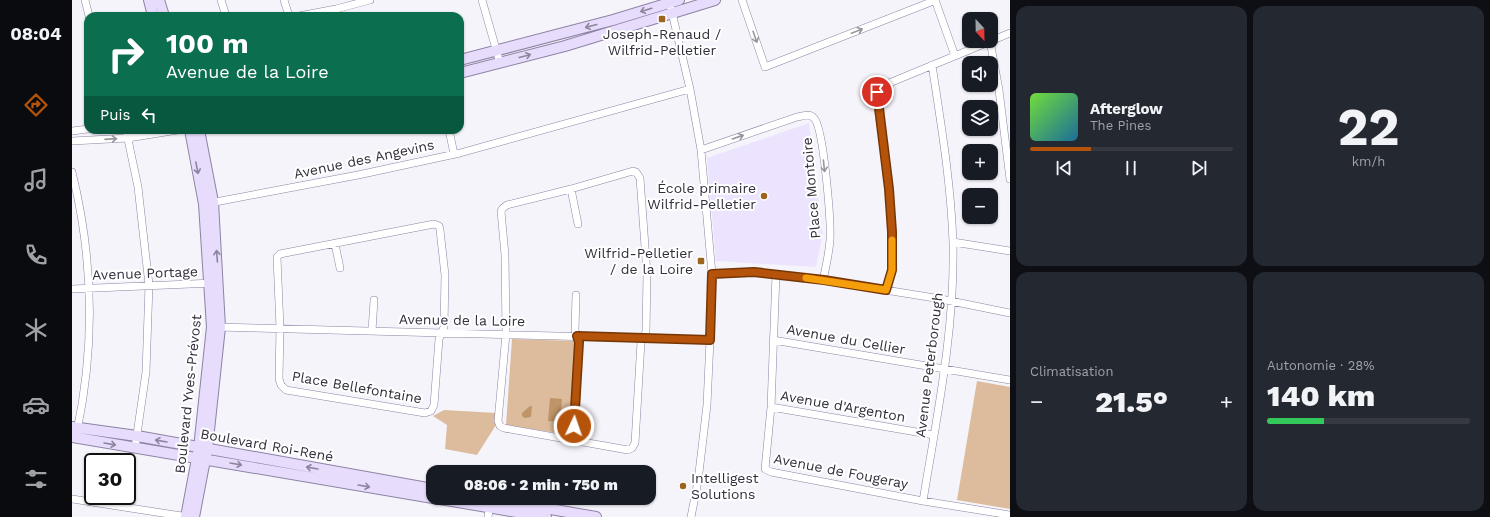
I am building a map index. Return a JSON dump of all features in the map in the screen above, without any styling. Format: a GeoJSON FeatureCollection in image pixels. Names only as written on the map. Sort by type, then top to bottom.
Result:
{"type":"FeatureCollection","features":[{"type":"Feature","properties":{"kind":"street"},"geometry":{"type":"LineString","coordinates":[[85,0],[88,12]]}},
{"type":"Feature","properties":{"kind":"street"},"geometry":{"type":"LineString","coordinates":[[149,0],[157,12]]}},
{"type":"Feature","properties":{"kind":"street"},"geometry":{"type":"LineString","coordinates":[[159,0],[159,12]]}},
{"type":"Feature","properties":{"kind":"street"},"geometry":{"type":"LineString","coordinates":[[221,0],[225,12]]}},
{"type":"Feature","properties":{"kind":"street"},"geometry":{"type":"LineString","coordinates":[[284,0],[288,12]]}},
{"type":"Feature","properties":{"kind":"street"},"geometry":{"type":"LineString","coordinates":[[320,12],[370,0]]}},
{"type":"Feature","properties":{"kind":"street"},"geometry":{"type":"LineString","coordinates":[[482,0],[500,63]]}},
{"type":"Feature","properties":{"kind":"street"},"geometry":{"type":"LineString","coordinates":[[464,72],[565,46],[715,0]]}},
{"type":"Feature","properties":{"kind":"street"},"geometry":{"type":"LineString","coordinates":[[742,0],[765,67],[935,0],[955,56]]}},
{"type":"Feature","properties":{"kind":"street"},"geometry":{"type":"LineString","coordinates":[[464,59],[621,18],[673,1],[672,14],[690,89],[701,150],[712,274],[707,405],[698,481],[691,517]]}},
{"type":"Feature","properties":{"kind":"street"},"geometry":{"type":"LineString","coordinates":[[621,18],[624,28]]}},
{"type":"Feature","properties":{"kind":"street"},"geometry":{"type":"LineString","coordinates":[[998,38],[1010,33]]}},
{"type":"Feature","properties":{"kind":"street"},"geometry":{"type":"LineString","coordinates":[[561,34],[565,46]]}},
{"type":"Feature","properties":{"kind":"street"},"geometry":{"type":"LineString","coordinates":[[886,290],[892,270],[892,232],[889,189],[877,92],[882,86],[974,48]]}},
{"type":"Feature","properties":{"kind":"street"},"geometry":{"type":"LineString","coordinates":[[992,48],[1010,179]]}},
{"type":"Feature","properties":{"kind":"street","name":"Avenue Peterborough"},"geometry":{"type":"LineString","coordinates":[[923,501],[945,369],[951,302],[953,242],[948,171],[932,65]]}},
{"type":"Feature","properties":{"kind":"street","name":"Avenue des Angevins"},"geometry":{"type":"LineString","coordinates":[[209,203],[358,176],[454,154],[690,89]]}},
{"type":"Feature","properties":{"kind":"street","name":"Place Montoire"},"geometry":{"type":"LineString","coordinates":[[701,150],[797,117],[808,115],[814,118],[819,127],[822,142],[828,197],[830,240],[824,280]]}},
{"type":"Feature","properties":{"kind":"street"},"geometry":{"type":"LineString","coordinates":[[72,130],[84,129]]}},
{"type":"Feature","properties":{"kind":"street"},"geometry":{"type":"LineString","coordinates":[[127,134],[138,187],[149,285],[146,372],[135,448]]}},
{"type":"Feature","properties":{"kind":"street"},"geometry":{"type":"LineString","coordinates":[[72,142],[128,138],[153,134]]}},
{"type":"Feature","properties":{"kind":"street","name":"Boulevard Yves-Prévost"},"geometry":{"type":"LineString","coordinates":[[191,134],[209,203]]}},
{"type":"Feature","properties":{"kind":"street","name":"Boulevard Yves-Prévost"},"geometry":{"type":"LineString","coordinates":[[194,517],[216,327],[209,203],[200,134]]}},
{"type":"Feature","properties":{"kind":"street"},"geometry":{"type":"LineString","coordinates":[[451,134],[454,154]]}},
{"type":"Feature","properties":{"kind":"street"},"geometry":{"type":"LineString","coordinates":[[633,171],[636,172],[640,178],[647,274],[646,332],[641,342],[635,444],[628,450],[504,428],[500,426],[498,421],[506,334],[505,255],[501,211],[507,205],[571,189],[633,171]]}},
{"type":"Feature","properties":{"kind":"street"},"geometry":{"type":"LineString","coordinates":[[72,172],[85,237],[90,327],[88,356],[74,432]]}},
{"type":"Feature","properties":{"kind":"street"},"geometry":{"type":"LineString","coordinates":[[571,189],[578,224]]}},
{"type":"Feature","properties":{"kind":"street"},"geometry":{"type":"LineString","coordinates":[[280,328],[278,257],[280,254],[434,224],[439,226],[440,230],[445,275],[444,327],[441,333]]}},
{"type":"Feature","properties":{"kind":"street"},"geometry":{"type":"LineString","coordinates":[[953,242],[1010,251]]}},
{"type":"Feature","properties":{"kind":"street"},"geometry":{"type":"LineString","coordinates":[[335,244],[340,268]]}},
{"type":"Feature","properties":{"kind":"street"},"geometry":{"type":"LineString","coordinates":[[712,274],[754,272],[824,280],[1010,313]]}},
{"type":"Feature","properties":{"kind":"street","name":"Avenue de Fougeray"},"geometry":{"type":"LineString","coordinates":[[776,274],[770,407],[765,469],[771,472],[923,501],[1010,515]]}},
{"type":"Feature","properties":{"kind":"street","name":"Avenue Portage"},"geometry":{"type":"LineString","coordinates":[[72,289],[214,283]]}},
{"type":"Feature","properties":{"kind":"street"},"geometry":{"type":"LineString","coordinates":[[574,440],[579,342],[575,330],[576,295]]}},
{"type":"Feature","properties":{"kind":"street"},"geometry":{"type":"LineString","coordinates":[[372,331],[374,300]]}},
{"type":"Feature","properties":{"kind":"street","name":"Avenue de la Loire"},"geometry":{"type":"LineString","coordinates":[[216,327],[710,340]]}},
{"type":"Feature","properties":{"kind":"street","name":"Place Bellefontaine"},"geometry":{"type":"LineString","coordinates":[[280,328],[280,380],[281,385],[286,390],[425,413],[431,411],[434,405],[439,339],[441,333]]}},
{"type":"Feature","properties":{"kind":"street","name":"Avenue du Cellier"},"geometry":{"type":"LineString","coordinates":[[773,340],[1010,380]]}},
{"type":"Feature","properties":{"kind":"street","name":"Avenue d'Argenton"},"geometry":{"type":"LineString","coordinates":[[770,407],[934,435]]}},
{"type":"Feature","properties":{"kind":"street","name":"Boulevard Roi-René"},"geometry":{"type":"LineString","coordinates":[[74,432],[137,436],[202,454],[426,496]]}},
{"type":"Feature","properties":{"kind":"street","name":"Boulevard Roi-René"},"geometry":{"type":"LineString","coordinates":[[74,432],[135,448],[202,454],[426,488]]}},
{"type":"Feature","properties":{"kind":"street","name":"Boulevard Yves-Prévost"},"geometry":{"type":"LineString","coordinates":[[187,517],[202,454]]}},
{"type":"Feature","properties":{"kind":"street"},"geometry":{"type":"LineString","coordinates":[[72,499],[187,517]]}},
{"type":"Feature","properties":{"kind":"street","name":"Boulevard Roi-René"},"geometry":{"type":"LineString","coordinates":[[489,505],[546,517]]}},
{"type":"Feature","properties":{"kind":"street","name":"Boulevard Roi-René"},"geometry":{"type":"LineString","coordinates":[[489,505],[596,517]]}},
{"type":"Feature","properties":{"kind":"shaded area","name":"École primaire Wilfrid-Pelletier"},"geometry":{"type":"Polygon","coordinates":[[[809,123],[823,234],[816,267],[716,261],[707,158],[809,123]]]}},
{"type":"Feature","properties":{"kind":"shaded area"},"geometry":{"type":"Polygon","coordinates":[[[512,339],[576,341],[570,435],[506,425],[512,339]]]}},
{"type":"Feature","properties":{"kind":"shaded area"},"geometry":{"type":"Polygon","coordinates":[[[977,381],[1010,387],[1010,509],[957,500],[977,381]]]}},
{"type":"Feature","properties":{"kind":"shaded area"},"geometry":{"type":"Polygon","coordinates":[[[550,398],[562,399],[560,422],[548,421],[550,398]]]}},
{"type":"Feature","properties":{"kind":"shaded area"},"geometry":{"type":"Polygon","coordinates":[[[532,406],[531,417],[525,418],[522,416],[522,413],[532,406]]]}},
{"type":"Feature","properties":{"kind":"shaded area"},"geometry":{"type":"Polygon","coordinates":[[[444,410],[497,413],[496,425],[477,455],[445,449],[447,425],[433,416],[444,410]]]}},
{"type":"Feature","properties":{"kind":"slow traffic"},"geometry":{"type":"LineString","coordinates":[[806,278],[886,290],[892,270],[892,240]]}},
{"type":"Feature","properties":{"kind":"place","name":"Joseph-Renaud / Wilfrid-Pelletier"},"geometry":{"type":"Point","coordinates":[662,19]}},
{"type":"Feature","properties":{"kind":"place","name":"École primaire Wilfrid-Pelletier"},"geometry":{"type":"Point","coordinates":[764,196]}},
{"type":"Feature","properties":{"kind":"place","name":"Wilfrid-Pelletier / de la Loire"},"geometry":{"type":"Point","coordinates":[701,261]}},
{"type":"Feature","properties":{"kind":"place","name":"Intelligest Solutions"},"geometry":{"type":"Point","coordinates":[683,486]}},
{"type":"Feature","properties":{"kind":"route"},"geometry":{"type":"LineString","coordinates":[[574,426],[579,342],[577,336],[710,340],[712,274],[754,272],[824,280],[886,290],[892,270],[892,232],[889,189],[876,96],[877,92]]}}]}
